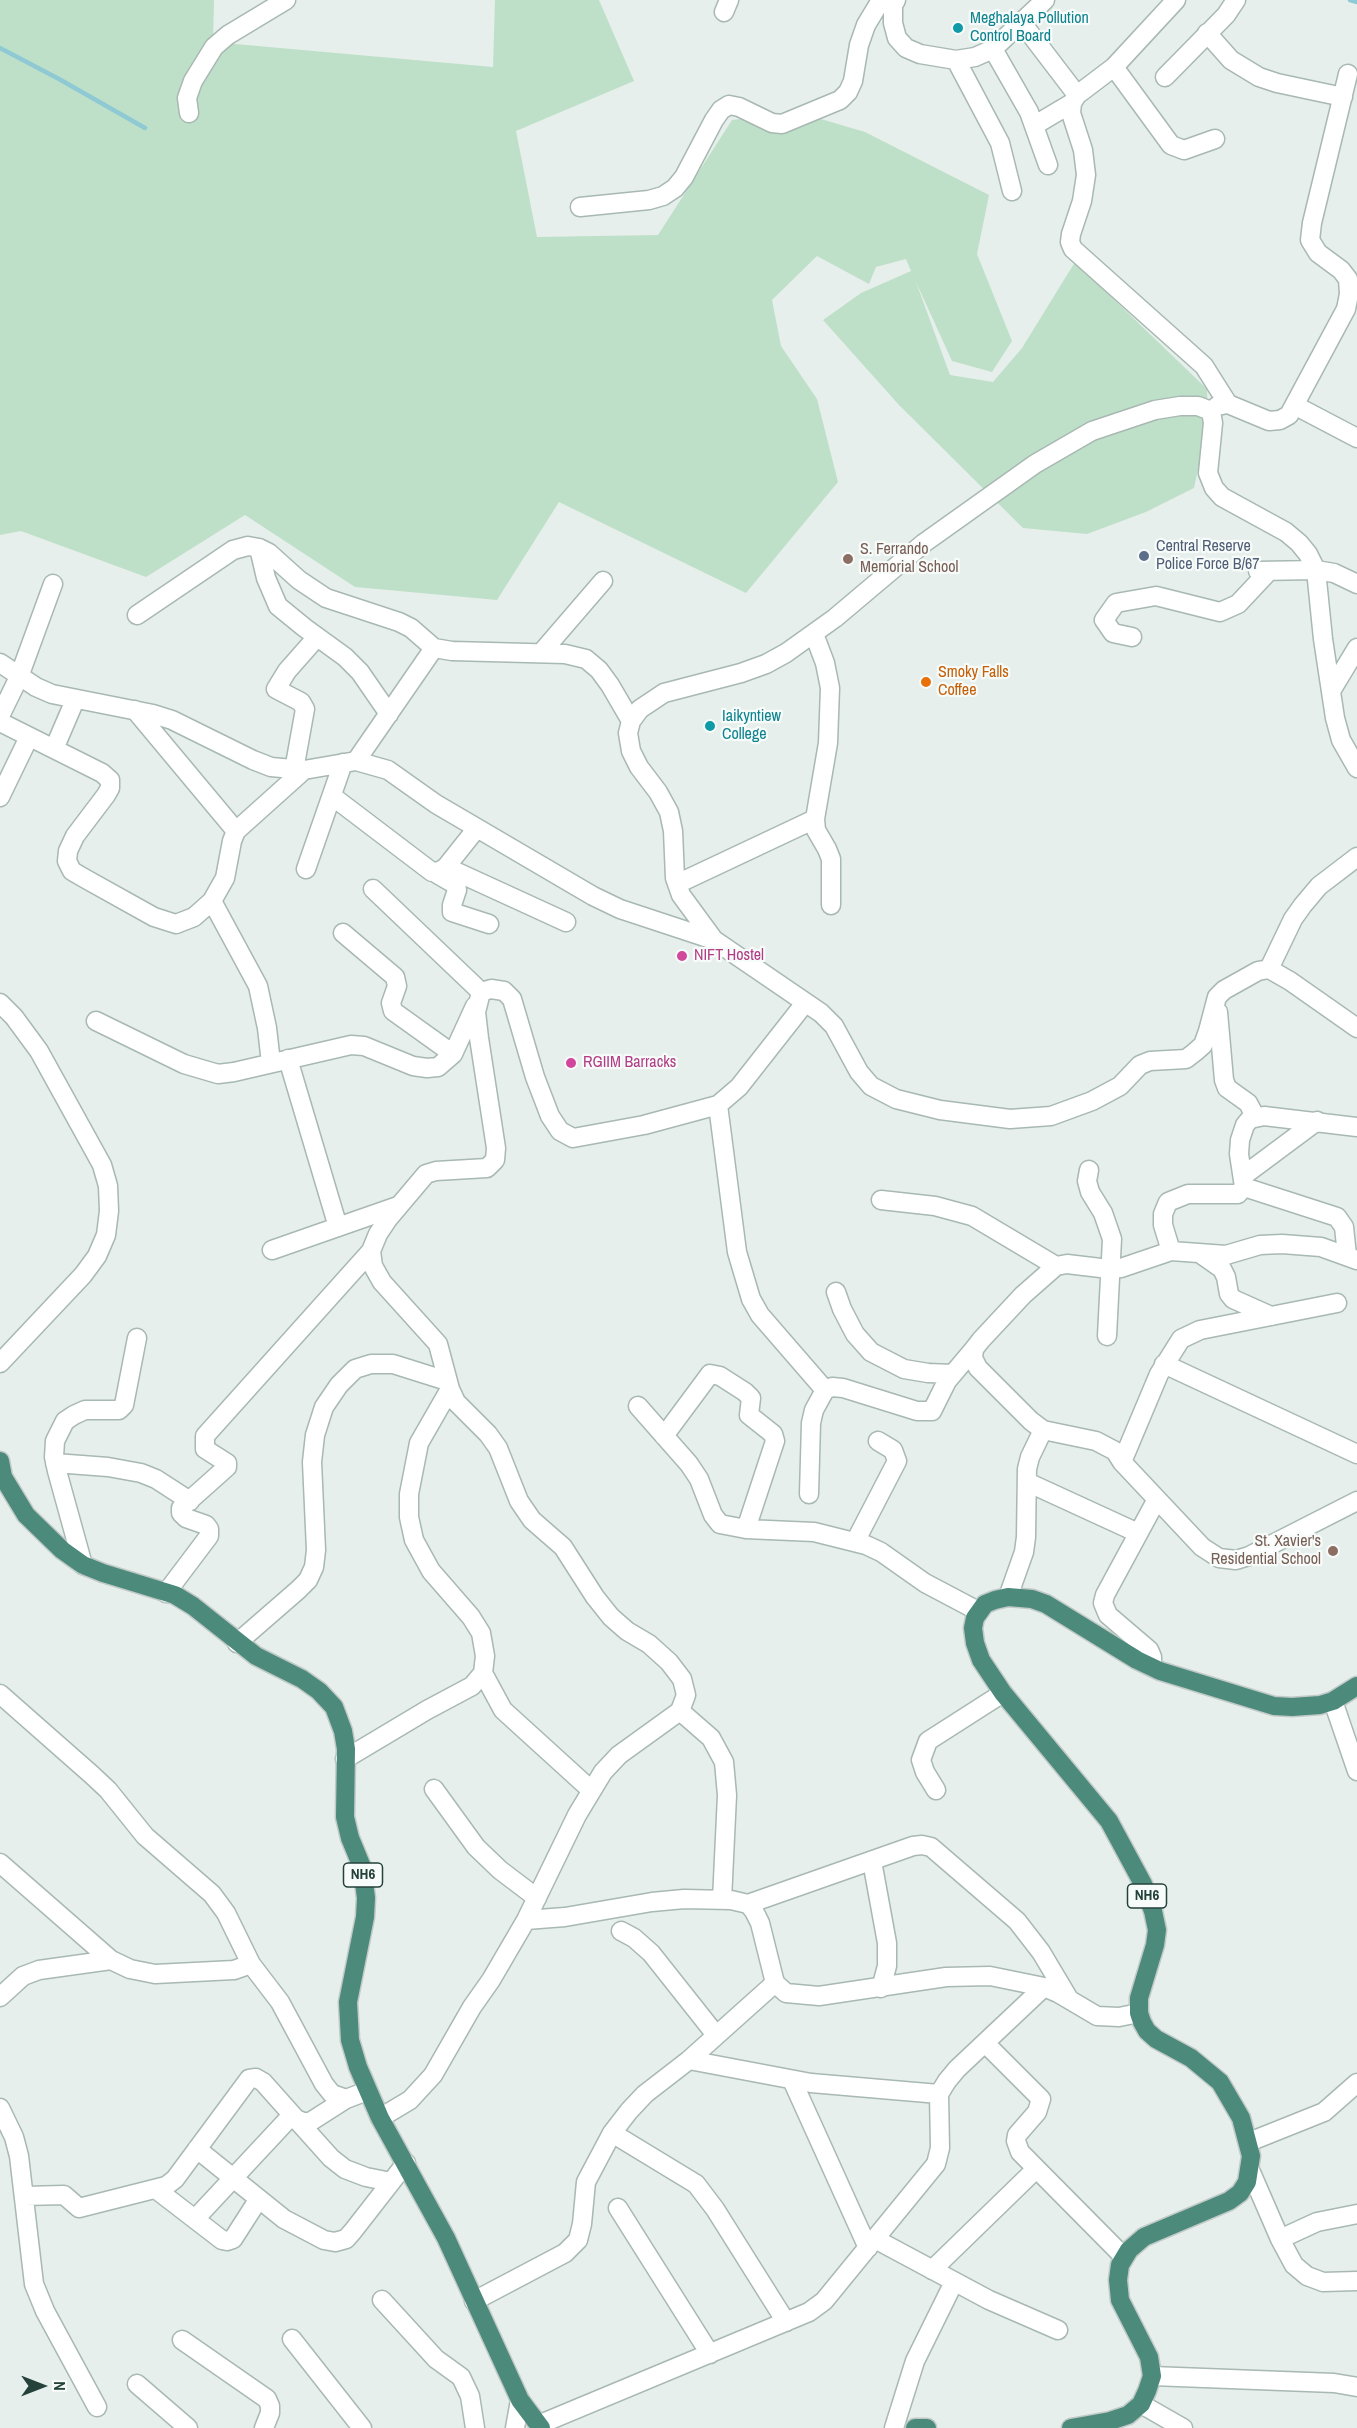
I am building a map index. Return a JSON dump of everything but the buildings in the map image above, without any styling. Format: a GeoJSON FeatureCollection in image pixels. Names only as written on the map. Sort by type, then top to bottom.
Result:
{"type":"FeatureCollection","features":[{"type":"Feature","properties":{"kind":"highway","name":"NH6"},"geometry":{"type":"LineString","coordinates":[[0,1461],[3,1477],[27,1515],[44,1535],[83,1564],[128,1582],[166,1593],[193,1606],[256,1656],[302,1679],[327,1698],[339,1716],[343,1731],[345,1759],[345,1817],[350,1838],[362,1867],[366,1898],[365,1917],[348,2002],[347,2020],[350,2040],[367,2091],[380,2118],[446,2238],[520,2400],[540,2427]]}},
{"type":"Feature","properties":{"kind":"highway"},"geometry":{"type":"LineString","coordinates":[[978,1611],[985,1604],[1008,1598],[1032,1599],[1062,1613],[1152,1667],[1274,1706],[1307,1707],[1333,1701],[1357,1686]]}},
{"type":"Feature","properties":{"kind":"highway","name":"NH6"},"geometry":{"type":"LineString","coordinates":[[978,1611],[973,1628],[981,1660],[1003,1693],[1110,1821],[1143,1884],[1157,1930],[1155,1945],[1139,1998],[1139,2013]]}},
{"type":"Feature","properties":{"kind":"highway"},"geometry":{"type":"LineString","coordinates":[[1071,2428],[1133,2416],[1152,2376],[1149,2357],[1120,2300],[1118,2280],[1120,2265],[1129,2250],[1144,2237],[1229,2201],[1243,2187],[1250,2170],[1249,2142],[1241,2118],[1220,2082],[1191,2058],[1156,2039],[1147,2031],[1139,2013]]}},
{"type":"Feature","properties":{"kind":"highway"},"geometry":{"type":"LineString","coordinates":[[915,2428],[927,2428]]}},
{"type":"Feature","properties":{"kind":"street"},"geometry":{"type":"LineString","coordinates":[[189,113],[187,98],[193,81],[214,47],[228,35],[286,0]]}},
{"type":"Feature","properties":{"kind":"street"},"geometry":{"type":"LineString","coordinates":[[580,207],[649,200],[663,196],[675,188],[684,177],[714,120],[721,110],[729,105],[739,107],[771,123],[782,124],[840,100],[848,92],[853,81],[859,45],[866,25],[881,0]]}},
{"type":"Feature","properties":{"kind":"street"},"geometry":{"type":"LineString","coordinates":[[896,0],[893,5],[893,23],[897,38],[906,48],[920,54],[956,60],[975,57],[993,49],[1045,0]]}},
{"type":"Feature","properties":{"kind":"street"},"geometry":{"type":"LineString","coordinates":[[1035,125],[1074,99],[1114,67],[1176,0]]}},
{"type":"Feature","properties":{"kind":"street"},"geometry":{"type":"LineString","coordinates":[[1165,77],[1236,0]]}},
{"type":"Feature","properties":{"kind":"street"},"geometry":{"type":"LineString","coordinates":[[1022,23],[1074,99],[1071,113],[1083,150],[1085,181],[1071,234],[1070,242],[1073,249],[1203,366],[1213,378],[1220,407],[1213,423],[1208,473],[1214,488],[1222,497],[1286,532],[1308,554],[1316,570],[1323,639],[1341,740],[1357,768]]}},
{"type":"Feature","properties":{"kind":"street"},"geometry":{"type":"LineString","coordinates":[[1207,33],[1231,60],[1259,77],[1343,97]]}},
{"type":"Feature","properties":{"kind":"street"},"geometry":{"type":"LineString","coordinates":[[993,49],[1035,125],[1047,165]]}},
{"type":"Feature","properties":{"kind":"street"},"geometry":{"type":"LineString","coordinates":[[956,60],[1000,143],[1012,191]]}},
{"type":"Feature","properties":{"kind":"street"},"geometry":{"type":"LineString","coordinates":[[1114,67],[1165,140],[1171,145],[1184,150],[1215,139]]}},
{"type":"Feature","properties":{"kind":"street"},"geometry":{"type":"LineString","coordinates":[[714,940],[691,911],[677,884],[669,812],[631,751],[628,733],[631,722],[640,709],[664,693],[766,664],[814,634],[948,525],[1064,446],[1092,431],[1155,410],[1180,406],[1220,407],[1269,421],[1280,420],[1289,415],[1296,406],[1346,309],[1354,278],[1318,253],[1310,240],[1312,223],[1348,74]]}},
{"type":"Feature","properties":{"kind":"street"},"geometry":{"type":"LineString","coordinates":[[1296,406],[1357,438]]}},
{"type":"Feature","properties":{"kind":"street"},"geometry":{"type":"LineString","coordinates":[[137,615],[233,550],[248,546],[259,548],[269,553],[299,580],[326,598],[399,622],[411,628],[434,648],[452,651],[565,654],[586,659],[599,670],[610,685],[631,722]]}},
{"type":"Feature","properties":{"kind":"street"},"geometry":{"type":"LineString","coordinates":[[259,548],[266,578],[278,606],[345,657],[360,672],[389,714]]}},
{"type":"Feature","properties":{"kind":"street"},"geometry":{"type":"LineString","coordinates":[[1132,637],[1113,633],[1104,620],[1116,603],[1156,596],[1220,612],[1238,604],[1264,571],[1316,570],[1340,575],[1357,584]]}},
{"type":"Feature","properties":{"kind":"street"},"geometry":{"type":"LineString","coordinates":[[541,653],[603,581]]}},
{"type":"Feature","properties":{"kind":"street"},"geometry":{"type":"LineString","coordinates":[[0,716],[19,677],[53,584]]}},
{"type":"Feature","properties":{"kind":"street"},"geometry":{"type":"LineString","coordinates":[[814,634],[825,663],[830,688],[830,717],[823,779],[815,819],[816,830],[831,859],[831,905]]}},
{"type":"Feature","properties":{"kind":"street"},"geometry":{"type":"LineString","coordinates":[[0,722],[102,773],[110,780],[111,788],[75,836],[68,851],[67,861],[72,871],[154,916],[176,924],[195,917],[212,902],[225,878],[236,831],[299,770],[305,709],[301,702],[276,689],[287,671],[317,637]]}},
{"type":"Feature","properties":{"kind":"street"},"geometry":{"type":"LineString","coordinates":[[306,869],[332,796],[350,762],[389,714],[434,648]]}},
{"type":"Feature","properties":{"kind":"street"},"geometry":{"type":"LineString","coordinates":[[1331,691],[1357,648]]}},
{"type":"Feature","properties":{"kind":"street"},"geometry":{"type":"LineString","coordinates":[[0,663],[44,691],[75,700],[135,710],[172,720],[271,767],[299,770],[350,762],[388,770],[436,804],[593,896],[620,909],[714,940],[805,1003],[834,1026],[859,1072],[871,1086],[896,1099],[940,1110],[1010,1119],[1051,1116],[1108,1093],[1120,1086],[1140,1065],[1150,1061],[1186,1059],[1203,1044],[1217,997],[1224,990],[1258,971],[1269,969],[1357,1028]]}},
{"type":"Feature","properties":{"kind":"street"},"geometry":{"type":"LineString","coordinates":[[54,749],[75,700]]}},
{"type":"Feature","properties":{"kind":"street"},"geometry":{"type":"LineString","coordinates":[[135,710],[236,831]]}},
{"type":"Feature","properties":{"kind":"street"},"geometry":{"type":"LineString","coordinates":[[0,797],[29,737]]}},
{"type":"Feature","properties":{"kind":"street"},"geometry":{"type":"LineString","coordinates":[[332,796],[439,869],[456,885],[452,912],[489,924]]}},
{"type":"Feature","properties":{"kind":"street"},"geometry":{"type":"LineString","coordinates":[[677,884],[815,819]]}},
{"type":"Feature","properties":{"kind":"street"},"geometry":{"type":"LineString","coordinates":[[439,869],[477,828]]}},
{"type":"Feature","properties":{"kind":"street"},"geometry":{"type":"LineString","coordinates":[[1269,969],[1293,919],[1304,904],[1319,886],[1357,857]]}},
{"type":"Feature","properties":{"kind":"street"},"geometry":{"type":"LineString","coordinates":[[439,869],[566,922]]}},
{"type":"Feature","properties":{"kind":"street"},"geometry":{"type":"LineString","coordinates":[[166,1593],[209,1536],[209,1529],[206,1525],[181,1514],[181,1508],[227,1467],[227,1463],[205,1449],[203,1443],[205,1436],[371,1251],[378,1234],[398,1206],[426,1174],[436,1171],[487,1168],[495,1160],[496,1148],[479,1038],[479,997],[373,889]]}},
{"type":"Feature","properties":{"kind":"street"},"geometry":{"type":"LineString","coordinates":[[212,902],[258,986],[267,1028],[338,1227]]}},
{"type":"Feature","properties":{"kind":"street"},"geometry":{"type":"LineString","coordinates":[[343,933],[395,977],[397,986],[391,1003],[393,1011],[453,1054]]}},
{"type":"Feature","properties":{"kind":"street"},"geometry":{"type":"LineString","coordinates":[[96,1021],[184,1065],[202,1071],[226,1073],[351,1045],[364,1046],[413,1066],[427,1068],[438,1067],[453,1054],[479,997],[491,989],[504,990],[512,999],[535,1077],[550,1116],[560,1131],[573,1138],[644,1125],[718,1105],[739,1087],[805,1003]]}},
{"type":"Feature","properties":{"kind":"street"},"geometry":{"type":"LineString","coordinates":[[1217,997],[1224,1080],[1227,1088],[1248,1103],[1255,1116]]}},
{"type":"Feature","properties":{"kind":"street"},"geometry":{"type":"LineString","coordinates":[[0,1003],[15,1017],[39,1051],[102,1165],[108,1186],[109,1211],[106,1235],[97,1256],[0,1363]]}},
{"type":"Feature","properties":{"kind":"street"},"geometry":{"type":"LineString","coordinates":[[718,1105],[737,1252],[751,1299],[760,1315],[825,1390]]}},
{"type":"Feature","properties":{"kind":"street"},"geometry":{"type":"LineString","coordinates":[[1243,1182],[1239,1154],[1240,1140],[1245,1125],[1255,1116],[1357,1127]]}},
{"type":"Feature","properties":{"kind":"street"},"geometry":{"type":"LineString","coordinates":[[1171,1251],[1163,1225],[1163,1214],[1167,1202],[1188,1194],[1238,1194],[1243,1182],[1317,1121]]}},
{"type":"Feature","properties":{"kind":"street"},"geometry":{"type":"LineString","coordinates":[[1089,1170],[1090,1192],[1103,1213],[1112,1239],[1107,1336]]}},
{"type":"Feature","properties":{"kind":"street"},"geometry":{"type":"LineString","coordinates":[[1243,1182],[1337,1217],[1344,1227],[1352,1257]]}},
{"type":"Feature","properties":{"kind":"street"},"geometry":{"type":"LineString","coordinates":[[881,1200],[935,1206],[972,1216],[1056,1266]]}},
{"type":"Feature","properties":{"kind":"street"},"geometry":{"type":"LineString","coordinates":[[272,1250],[398,1206]]}},
{"type":"Feature","properties":{"kind":"street"},"geometry":{"type":"LineString","coordinates":[[809,1494],[811,1423],[814,1410],[825,1390],[832,1387],[843,1388],[925,1412],[932,1411],[943,1388],[974,1349],[1023,1295],[1056,1266],[1067,1264],[1110,1269],[1121,1268],[1171,1251],[1226,1255],[1260,1245],[1282,1244],[1321,1247],[1352,1257]]}},
{"type":"Feature","properties":{"kind":"street"},"geometry":{"type":"LineString","coordinates":[[371,1251],[373,1266],[382,1282],[438,1344],[456,1402],[488,1434],[498,1448],[519,1502],[532,1520],[563,1547],[595,1597],[611,1617],[627,1631],[649,1644],[669,1662],[682,1679],[686,1695],[680,1711],[619,1755],[603,1772],[591,1790],[526,1920],[433,2075],[410,2100],[380,2118]]}},
{"type":"Feature","properties":{"kind":"street"},"geometry":{"type":"LineString","coordinates":[[1201,1254],[1222,1269],[1229,1294],[1233,1299],[1271,1316]]}},
{"type":"Feature","properties":{"kind":"street"},"geometry":{"type":"LineString","coordinates":[[836,1292],[855,1334],[872,1352],[904,1369],[953,1374]]}},
{"type":"Feature","properties":{"kind":"street"},"geometry":{"type":"LineString","coordinates":[[1122,1462],[1164,1364],[1181,1339],[1190,1334],[1337,1303]]}},
{"type":"Feature","properties":{"kind":"street"},"geometry":{"type":"LineString","coordinates":[[83,1564],[55,1463],[55,1441],[65,1421],[85,1410],[119,1410],[124,1405],[137,1338]]}},
{"type":"Feature","properties":{"kind":"street"},"geometry":{"type":"LineString","coordinates":[[974,1349],[973,1358],[978,1368],[1031,1421],[1043,1430],[1107,1444],[1202,1547],[1219,1558],[1236,1560],[1249,1556],[1357,1501]]}},
{"type":"Feature","properties":{"kind":"street"},"geometry":{"type":"LineString","coordinates":[[237,1643],[298,1590],[308,1580],[314,1568],[316,1550],[312,1462],[315,1435],[324,1407],[339,1385],[355,1369],[371,1364],[393,1364],[449,1385]]}},
{"type":"Feature","properties":{"kind":"street"},"geometry":{"type":"LineString","coordinates":[[1164,1364],[1357,1454]]}},
{"type":"Feature","properties":{"kind":"street"},"geometry":{"type":"LineString","coordinates":[[664,1436],[710,1374],[720,1376],[751,1398],[749,1415],[773,1434],[775,1441],[746,1529]]}},
{"type":"Feature","properties":{"kind":"street"},"geometry":{"type":"LineString","coordinates":[[345,1759],[419,1714],[472,1686],[483,1673],[485,1656],[481,1633],[471,1617],[431,1571],[414,1540],[409,1517],[409,1494],[419,1443],[449,1385]]}},
{"type":"Feature","properties":{"kind":"street"},"geometry":{"type":"LineString","coordinates":[[638,1406],[699,1479],[713,1515],[720,1524],[746,1529],[814,1532],[855,1542],[881,1552],[925,1583],[978,1611]]}},
{"type":"Feature","properties":{"kind":"street"},"geometry":{"type":"LineString","coordinates":[[1008,1598],[1019,1569],[1026,1537],[1030,1457],[1043,1430]]}},
{"type":"Feature","properties":{"kind":"street"},"geometry":{"type":"LineString","coordinates":[[855,1542],[897,1461],[893,1450],[878,1441]]}},
{"type":"Feature","properties":{"kind":"street"},"geometry":{"type":"LineString","coordinates":[[55,1463],[108,1467],[141,1473],[156,1479],[190,1501]]}},
{"type":"Feature","properties":{"kind":"street"},"geometry":{"type":"LineString","coordinates":[[1027,1482],[1138,1533]]}},
{"type":"Feature","properties":{"kind":"street"},"geometry":{"type":"LineString","coordinates":[[1152,1667],[1149,1650],[1108,1615],[1103,1604],[1105,1595],[1157,1499]]}},
{"type":"Feature","properties":{"kind":"street"},"geometry":{"type":"LineString","coordinates":[[483,1673],[503,1710],[591,1790]]}},
{"type":"Feature","properties":{"kind":"street"},"geometry":{"type":"LineString","coordinates":[[936,1790],[921,1760],[928,1741],[1003,1693]]}},
{"type":"Feature","properties":{"kind":"street"},"geometry":{"type":"LineString","coordinates":[[0,1694],[108,1790],[145,1836],[212,1894],[226,1913],[251,1964],[280,2002],[324,2084],[332,2094],[346,2099]]}},
{"type":"Feature","properties":{"kind":"street"},"geometry":{"type":"LineString","coordinates":[[1333,1701],[1357,1771]]}},
{"type":"Feature","properties":{"kind":"street"},"geometry":{"type":"LineString","coordinates":[[680,1711],[711,1738],[724,1762],[727,1794],[722,1900]]}},
{"type":"Feature","properties":{"kind":"street"},"geometry":{"type":"LineString","coordinates":[[434,1789],[476,1847],[500,1870],[537,1898]]}},
{"type":"Feature","properties":{"kind":"street"},"geometry":{"type":"LineString","coordinates":[[526,1920],[565,1917],[652,1902],[684,1899],[722,1900],[747,1904],[913,1846],[922,1845],[931,1847],[1017,1921],[1041,1952],[1069,1999]]}},
{"type":"Feature","properties":{"kind":"street"},"geometry":{"type":"LineString","coordinates":[[872,1861],[887,1943],[887,1966],[881,1988]]}},
{"type":"Feature","properties":{"kind":"street"},"geometry":{"type":"LineString","coordinates":[[0,1863],[111,1960],[130,1969],[155,1974],[234,1970],[251,1964]]}},
{"type":"Feature","properties":{"kind":"street"},"geometry":{"type":"LineString","coordinates":[[747,1904],[754,1911],[760,1923],[775,1983],[786,1993],[819,1996],[968,1975],[990,1976],[1044,1987],[1097,2016],[1119,2017],[1139,2013]]}},
{"type":"Feature","properties":{"kind":"street"},"geometry":{"type":"LineString","coordinates":[[621,1931],[651,1953],[716,2035]]}},
{"type":"Feature","properties":{"kind":"street"},"geometry":{"type":"LineString","coordinates":[[0,1997],[23,1976],[39,1970],[111,1960]]}},
{"type":"Feature","properties":{"kind":"street"},"geometry":{"type":"LineString","coordinates":[[474,2301],[565,2253],[578,2240],[586,2182],[612,2133],[645,2094],[689,2060],[775,1983]]}},
{"type":"Feature","properties":{"kind":"street"},"geometry":{"type":"LineString","coordinates":[[540,2427],[809,2312],[824,2301],[936,2164],[940,2148],[939,2094],[957,2069],[1044,1987]]}},
{"type":"Feature","properties":{"kind":"street"},"geometry":{"type":"LineString","coordinates":[[985,2043],[1041,2099],[1037,2112],[1017,2135],[1016,2141],[1020,2152],[1124,2258]]}},
{"type":"Feature","properties":{"kind":"street"},"geometry":{"type":"LineString","coordinates":[[689,2060],[792,2080],[939,2094]]}},
{"type":"Feature","properties":{"kind":"street"},"geometry":{"type":"LineString","coordinates":[[24,2196],[64,2195],[79,2208],[157,2190],[175,2179],[249,2079],[256,2078],[263,2082],[331,2157],[345,2169],[366,2177],[391,2182]]}},
{"type":"Feature","properties":{"kind":"street"},"geometry":{"type":"LineString","coordinates":[[792,2080],[872,2244],[1058,2330]]}},
{"type":"Feature","properties":{"kind":"street"},"geometry":{"type":"LineString","coordinates":[[1249,2142],[1324,2112],[1357,2083]]}},
{"type":"Feature","properties":{"kind":"street"},"geometry":{"type":"LineString","coordinates":[[294,2117],[303,2122],[310,2121],[346,2099],[367,2091]]}},
{"type":"Feature","properties":{"kind":"street"},"geometry":{"type":"LineString","coordinates":[[0,2108],[14,2137],[19,2156],[34,2284],[45,2311],[97,2407]]}},
{"type":"Feature","properties":{"kind":"street"},"geometry":{"type":"LineString","coordinates":[[195,2219],[231,2179],[294,2117]]}},
{"type":"Feature","properties":{"kind":"street"},"geometry":{"type":"LineString","coordinates":[[612,2133],[696,2184],[715,2209],[786,2322]]}},
{"type":"Feature","properties":{"kind":"street"},"geometry":{"type":"LineString","coordinates":[[197,2149],[231,2179],[284,2219],[324,2240],[335,2242],[346,2239],[406,2163]]}},
{"type":"Feature","properties":{"kind":"street"},"geometry":{"type":"LineString","coordinates":[[932,2270],[1036,2169]]}},
{"type":"Feature","properties":{"kind":"street"},"geometry":{"type":"LineString","coordinates":[[1250,2170],[1294,2265],[1307,2276],[1323,2282],[1357,2281]]}},
{"type":"Feature","properties":{"kind":"street"},"geometry":{"type":"LineString","coordinates":[[157,2190],[222,2240],[233,2239],[258,2200]]}},
{"type":"Feature","properties":{"kind":"street"},"geometry":{"type":"LineString","coordinates":[[618,2208],[710,2354]]}},
{"type":"Feature","properties":{"kind":"street"},"geometry":{"type":"LineString","coordinates":[[1280,2239],[1317,2222],[1357,2214]]}},
{"type":"Feature","properties":{"kind":"street"},"geometry":{"type":"LineString","coordinates":[[894,2428],[915,2361],[954,2282]]}},
{"type":"Feature","properties":{"kind":"street"},"geometry":{"type":"LineString","coordinates":[[382,2300],[436,2359],[461,2378],[470,2396],[475,2428]]}},
{"type":"Feature","properties":{"kind":"street"},"geometry":{"type":"LineString","coordinates":[[292,2339],[353,2425]]}},
{"type":"Feature","properties":{"kind":"street"},"geometry":{"type":"LineString","coordinates":[[183,2340],[267,2399],[270,2413],[264,2428]]}},
{"type":"Feature","properties":{"kind":"street"},"geometry":{"type":"LineString","coordinates":[[1152,2376],[1357,2387]]}},
{"type":"Feature","properties":{"kind":"street"},"geometry":{"type":"LineString","coordinates":[[137,2384],[188,2428]]}},
{"type":"Feature","properties":{"kind":"street"},"geometry":{"type":"LineString","coordinates":[[515,2428],[520,2400]]}},
{"type":"Feature","properties":{"kind":"street"},"geometry":{"type":"LineString","coordinates":[[1133,2416],[1183,2428]]}},
{"type":"Feature","properties":{"kind":"green space"},"geometry":{"type":"Polygon","coordinates":[[[0,0],[214,0],[213,42],[493,67],[495,0],[599,0],[634,81],[516,131],[537,237],[658,235],[732,120],[797,112],[865,132],[989,195],[977,254],[1012,341],[992,372],[952,361],[916,282],[950,375],[993,382],[1022,348],[1075,262],[1207,389],[1208,422],[1194,488],[1146,512],[1087,534],[1023,528],[899,405],[823,320],[861,293],[911,271],[906,259],[876,267],[869,284],[817,256],[772,300],[781,346],[817,399],[838,482],[746,593],[559,502],[497,600],[355,587],[245,515],[146,577],[21,531],[0,535],[0,0]]]}},
{"type":"Feature","properties":{"kind":"waterway"},"geometry":{"type":"LineString","coordinates":[[1350,0],[1357,2]]}},
{"type":"Feature","properties":{"kind":"waterway"},"geometry":{"type":"LineString","coordinates":[[0,48],[145,128]]}},
{"type":"Feature","properties":{"kind":"place","name":"Meghalaya Pollution Control Board"},"geometry":{"type":"Point","coordinates":[958,28]}},
{"type":"Feature","properties":{"kind":"place","name":"Central Reserve Police Force B/67"},"geometry":{"type":"Point","coordinates":[1144,556]}},
{"type":"Feature","properties":{"kind":"place","name":"S. Ferrando Memorial School"},"geometry":{"type":"Point","coordinates":[848,559]}},
{"type":"Feature","properties":{"kind":"place","name":"Smoky Falls Coffee"},"geometry":{"type":"Point","coordinates":[926,682]}},
{"type":"Feature","properties":{"kind":"place","name":"Iaikyntiew College"},"geometry":{"type":"Point","coordinates":[710,726]}},
{"type":"Feature","properties":{"kind":"place","name":"NIFT Hostel"},"geometry":{"type":"Point","coordinates":[682,956]}},
{"type":"Feature","properties":{"kind":"place","name":"RGIIM Barracks"},"geometry":{"type":"Point","coordinates":[571,1063]}},
{"type":"Feature","properties":{"kind":"place","name":"St. Xavier's Residential School"},"geometry":{"type":"Point","coordinates":[1333,1551]}}]}
